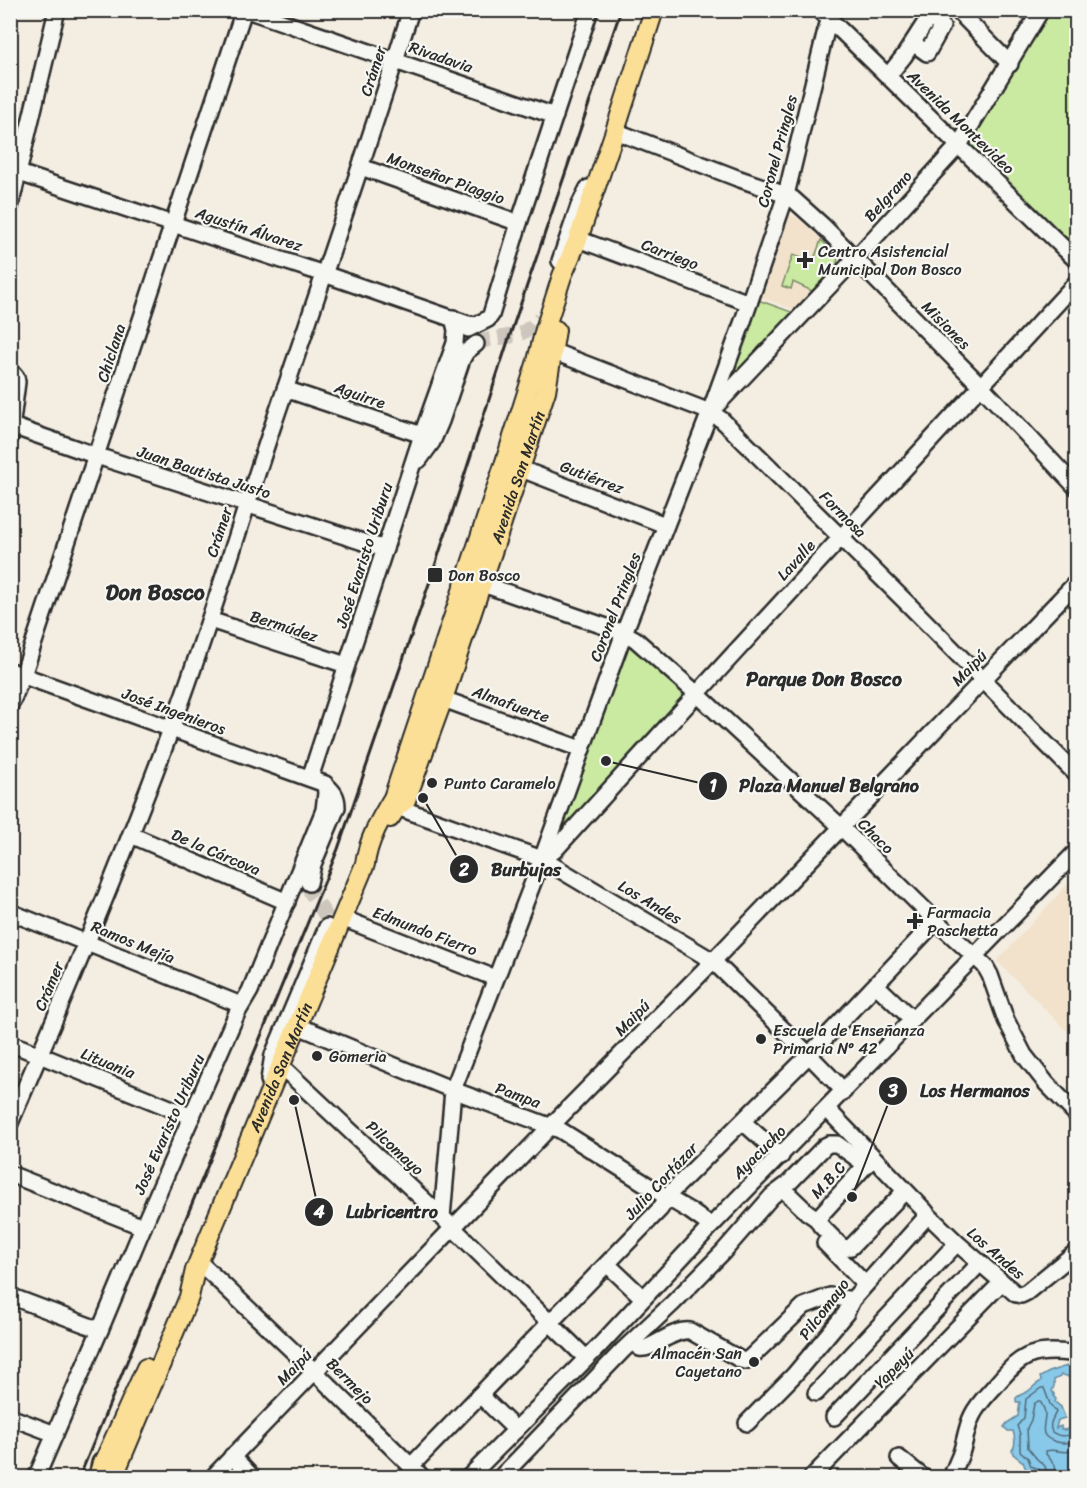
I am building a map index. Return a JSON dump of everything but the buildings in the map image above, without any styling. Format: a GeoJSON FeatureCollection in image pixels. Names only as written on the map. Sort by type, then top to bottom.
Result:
{"type":"FeatureCollection","features":[{"type":"Feature","properties":{"kind":"main road","name":"Avenida San Martín"},"geometry":{"type":"LineString","coordinates":[[103,1474],[123,1455],[189,1297],[197,1266],[298,1026],[335,922],[365,864],[376,852],[390,816],[403,800],[512,465],[546,391],[547,349],[559,316],[576,243],[654,10]]}},
{"type":"Feature","properties":{"kind":"main road","name":"Avenida San Martín"},"geometry":{"type":"LineString","coordinates":[[365,864],[367,852],[378,825],[393,798],[416,730],[436,696]]}},
{"type":"Feature","properties":{"kind":"main road"},"geometry":{"type":"LineString","coordinates":[[403,800],[405,780],[421,734],[416,730]]}},
{"type":"Feature","properties":{"kind":"main road","name":"Avenida San Martín"},"geometry":{"type":"LineString","coordinates":[[103,1474],[181,1291],[197,1266]]}},
{"type":"Feature","properties":{"kind":"main road"},"geometry":{"type":"LineString","coordinates":[[123,1455],[126,1478]]}},
{"type":"Feature","properties":{"kind":"street"},"geometry":{"type":"LineString","coordinates":[[10,207],[15,172],[57,10]]}},
{"type":"Feature","properties":{"kind":"street","name":"Rivadavia"},"geometry":{"type":"LineString","coordinates":[[246,10],[555,116]]}},
{"type":"Feature","properties":{"kind":"street","name":"Chiclana"},"geometry":{"type":"LineString","coordinates":[[10,706],[17,673],[97,456],[246,10]]}},
{"type":"Feature","properties":{"kind":"street","name":"Crámer"},"geometry":{"type":"LineString","coordinates":[[10,1123],[131,835],[171,730],[361,167],[411,10]]}},
{"type":"Feature","properties":{"kind":"street","name":"José Evaristo Uriburu"},"geometry":{"type":"LineString","coordinates":[[455,343],[465,331],[488,319],[490,315],[590,10]]}},
{"type":"Feature","properties":{"kind":"street"},"geometry":{"type":"LineString","coordinates":[[957,10],[1010,64]]}},
{"type":"Feature","properties":{"kind":"street","name":"Belgrano"},"geometry":{"type":"LineString","coordinates":[[710,412],[959,145],[1041,10]]}},
{"type":"Feature","properties":{"kind":"street","name":"Avenida Montevideo"},"geometry":{"type":"LineString","coordinates":[[827,13],[888,76],[1077,260]]}},
{"type":"Feature","properties":{"kind":"street","name":"Coronel Pringles"},"geometry":{"type":"LineString","coordinates":[[447,1222],[453,1090],[542,859],[624,633],[710,412],[749,303],[786,195],[827,13]]}},
{"type":"Feature","properties":{"kind":"street"},"geometry":{"type":"LineString","coordinates":[[888,76],[913,43]]}},
{"type":"Feature","properties":{"kind":"street","name":"Misiones"},"geometry":{"type":"LineString","coordinates":[[615,131],[793,199],[981,386],[1077,487]]}},
{"type":"Feature","properties":{"kind":"street"},"geometry":{"type":"LineString","coordinates":[[540,318],[579,206],[608,151]]}},
{"type":"Feature","properties":{"kind":"street","name":"Monseñor Piaggio"},"geometry":{"type":"LineString","coordinates":[[361,167],[519,224]]}},
{"type":"Feature","properties":{"kind":"street","name":"Agustín Álvarez"},"geometry":{"type":"LineString","coordinates":[[15,172],[475,324]]}},
{"type":"Feature","properties":{"kind":"street","name":"Carriego"},"geometry":{"type":"LineString","coordinates":[[576,243],[749,303]]}},
{"type":"Feature","properties":{"kind":"street","name":"Lavalle"},"geometry":{"type":"LineString","coordinates":[[542,859],[555,850],[696,693],[781,605],[841,537],[1077,283]]}},
{"type":"Feature","properties":{"kind":"street","name":"José Evaristo Uriburu"},"geometry":{"type":"LineString","coordinates":[[310,778],[422,435],[455,343],[456,330],[453,318]]}},
{"type":"Feature","properties":{"kind":"street"},"geometry":{"type":"LineString","coordinates":[[410,474],[432,442],[462,359],[466,352],[476,344]]}},
{"type":"Feature","properties":{"kind":"street","name":"Formosa"},"geometry":{"type":"LineString","coordinates":[[547,349],[710,412],[722,420],[1077,774]]}},
{"type":"Feature","properties":{"kind":"street"},"geometry":{"type":"LineString","coordinates":[[11,432],[13,374]]}},
{"type":"Feature","properties":{"kind":"street","name":"Aguirre"},"geometry":{"type":"LineString","coordinates":[[285,389],[422,435]]}},
{"type":"Feature","properties":{"kind":"street","name":"Juan Bautista Justo"},"geometry":{"type":"LineString","coordinates":[[11,432],[97,456],[385,549]]}},
{"type":"Feature","properties":{"kind":"street","name":"Gutiérrez"},"geometry":{"type":"LineString","coordinates":[[512,465],[665,525]]}},
{"type":"Feature","properties":{"kind":"street","name":"Chaco"},"geometry":{"type":"LineString","coordinates":[[473,581],[624,633],[635,639],[841,827],[987,968],[1006,1020],[1024,1055],[1046,1083],[1077,1114]]}},
{"type":"Feature","properties":{"kind":"street","name":"Maipú"},"geometry":{"type":"LineString","coordinates":[[212,1478],[315,1372],[447,1222],[550,1127],[1077,583]]}},
{"type":"Feature","properties":{"kind":"street","name":"Bermúdez"},"geometry":{"type":"LineString","coordinates":[[210,620],[346,666]]}},
{"type":"Feature","properties":{"kind":"street","name":"José Ingenieros"},"geometry":{"type":"LineString","coordinates":[[17,673],[325,784]]}},
{"type":"Feature","properties":{"kind":"street","name":"Almafuerte"},"geometry":{"type":"LineString","coordinates":[[436,696],[581,749]]}},
{"type":"Feature","properties":{"kind":"street"},"geometry":{"type":"LineString","coordinates":[[309,883],[313,864],[337,807],[334,792],[325,784]]}},
{"type":"Feature","properties":{"kind":"street","name":"José Evaristo Uriburu"},"geometry":{"type":"LineString","coordinates":[[36,1478],[143,1227],[241,1005],[250,991],[324,810],[325,784]]}},
{"type":"Feature","properties":{"kind":"street","name":"Los Andes"},"geometry":{"type":"LineString","coordinates":[[403,800],[542,859],[713,961],[844,1091]]}},
{"type":"Feature","properties":{"kind":"street","name":"De la Cárcova"},"geometry":{"type":"LineString","coordinates":[[131,835],[287,902]]}},
{"type":"Feature","properties":{"kind":"street","name":"Ayacucho"},"geometry":{"type":"LineString","coordinates":[[468,1478],[600,1345],[711,1226],[1077,852]]}},
{"type":"Feature","properties":{"kind":"street","name":"Ramos Mejía"},"geometry":{"type":"LineString","coordinates":[[10,912],[241,1005]]}},
{"type":"Feature","properties":{"kind":"street","name":"Julio Cortázar"},"geometry":{"type":"LineString","coordinates":[[411,1466],[660,1209],[672,1191],[809,1055],[936,921]]}},
{"type":"Feature","properties":{"kind":"street"},"geometry":{"type":"LineString","coordinates":[[268,1097],[273,1055],[335,922]]}},
{"type":"Feature","properties":{"kind":"street","name":"Edmundo Fierro"},"geometry":{"type":"LineString","coordinates":[[335,922],[495,978]]}},
{"type":"Feature","properties":{"kind":"street"},"geometry":{"type":"LineString","coordinates":[[876,985],[913,1020]]}},
{"type":"Feature","properties":{"kind":"street","name":"Pampa"},"geometry":{"type":"LineString","coordinates":[[298,1026],[453,1090],[560,1130],[690,1210],[711,1226]]}},
{"type":"Feature","properties":{"kind":"street","name":"Lituania"},"geometry":{"type":"LineString","coordinates":[[10,1043],[192,1117]]}},
{"type":"Feature","properties":{"kind":"street","name":"Pilcomayo"},"geometry":{"type":"LineString","coordinates":[[281,1066],[447,1222],[586,1358]]}},
{"type":"Feature","properties":{"kind":"street","name":"Los Andes"},"geometry":{"type":"LineString","coordinates":[[827,1109],[870,1162],[905,1191],[957,1243],[1016,1294],[1027,1292],[1077,1252]]}},
{"type":"Feature","properties":{"kind":"street"},"geometry":{"type":"LineString","coordinates":[[743,1122],[781,1156]]}},
{"type":"Feature","properties":{"kind":"street"},"geometry":{"type":"LineString","coordinates":[[500,1478],[628,1346],[673,1304],[772,1196],[829,1144],[837,1144],[870,1162]]}},
{"type":"Feature","properties":{"kind":"street","name":"M.B.C"},"geometry":{"type":"LineString","coordinates":[[817,1219],[870,1162]]}},
{"type":"Feature","properties":{"kind":"street"},"geometry":{"type":"LineString","coordinates":[[10,1174],[143,1227]]}},
{"type":"Feature","properties":{"kind":"street"},"geometry":{"type":"LineString","coordinates":[[780,1191],[817,1219],[843,1248],[848,1249],[905,1191]]}},
{"type":"Feature","properties":{"kind":"street"},"geometry":{"type":"LineString","coordinates":[[780,1191],[865,1284]]}},
{"type":"Feature","properties":{"kind":"street","name":"Pilcomayo"},"geometry":{"type":"LineString","coordinates":[[747,1423],[795,1375],[846,1313],[852,1300],[865,1284],[928,1215]]}},
{"type":"Feature","properties":{"kind":"street"},"geometry":{"type":"LineString","coordinates":[[816,1393],[957,1243]]}},
{"type":"Feature","properties":{"kind":"street"},"geometry":{"type":"LineString","coordinates":[[834,1417],[980,1263]]}},
{"type":"Feature","properties":{"kind":"street"},"geometry":{"type":"LineString","coordinates":[[607,1264],[643,1298]]}},
{"type":"Feature","properties":{"kind":"street","name":"Bermejo"},"geometry":{"type":"LineString","coordinates":[[197,1266],[315,1372],[423,1478]]}},
{"type":"Feature","properties":{"kind":"street","name":"Yapeyú"},"geometry":{"type":"LineString","coordinates":[[812,1478],[1002,1282]]}},
{"type":"Feature","properties":{"kind":"street"},"geometry":{"type":"LineString","coordinates":[[10,1296],[100,1330]]}},
{"type":"Feature","properties":{"kind":"street"},"geometry":{"type":"LineString","coordinates":[[600,1345],[649,1347],[684,1330],[690,1331],[745,1361],[804,1306],[830,1296],[852,1300]]}},
{"type":"Feature","properties":{"kind":"street"},"geometry":{"type":"LineString","coordinates":[[951,1478],[973,1414],[1010,1368],[1041,1351],[1071,1353]]}},
{"type":"Feature","properties":{"kind":"street"},"geometry":{"type":"LineString","coordinates":[[480,1395],[516,1430]]}},
{"type":"Feature","properties":{"kind":"street"},"geometry":{"type":"LineString","coordinates":[[10,1417],[55,1434]]}},
{"type":"Feature","properties":{"kind":"street"},"geometry":{"type":"LineString","coordinates":[[232,1456],[253,1478]]}},
{"type":"Feature","properties":{"kind":"street"},"geometry":{"type":"LineString","coordinates":[[899,1458],[924,1478]]}},
{"type":"Feature","properties":{"kind":"shaded area","name":"Centro Asistencial Municipal Don Bosco"},"geometry":{"type":"Polygon","coordinates":[[[790,215],[800,219],[838,256],[837,264],[795,310],[760,297],[790,215]]]}},
{"type":"Feature","properties":{"kind":"shaded area"},"geometry":{"type":"Polygon","coordinates":[[[1076,875],[1076,1040],[997,961],[1076,875]]]}},
{"type":"Feature","properties":{"kind":"green space"},"geometry":{"type":"Polygon","coordinates":[[[1048,11],[1076,11],[1076,255],[968,144],[1048,11]]]}},
{"type":"Feature","properties":{"kind":"green space"},"geometry":{"type":"Polygon","coordinates":[[[821,240],[838,256],[837,264],[812,291],[793,282],[791,289],[782,286],[793,255],[813,262],[821,240]]]}},
{"type":"Feature","properties":{"kind":"green space"},"geometry":{"type":"Polygon","coordinates":[[[758,300],[797,314],[723,395],[758,300]]]}},
{"type":"Feature","properties":{"kind":"green space"},"geometry":{"type":"Polygon","coordinates":[[[625,643],[688,694],[563,833],[559,830],[625,643]]]}},
{"type":"Feature","properties":{"kind":"water"},"geometry":{"type":"Polygon","coordinates":[[[1067,1366],[1076,1368],[1076,1383],[1067,1376],[1061,1375],[1054,1380],[1052,1391],[1055,1402],[1061,1407],[1065,1417],[1058,1420],[1056,1428],[1061,1426],[1061,1429],[1065,1430],[1071,1428],[1069,1423],[1071,1414],[1076,1420],[1076,1477],[1037,1477],[1034,1473],[1027,1472],[1023,1462],[1013,1454],[1015,1441],[1013,1431],[1008,1431],[1004,1427],[1018,1416],[1020,1402],[1016,1402],[1016,1398],[1019,1395],[1040,1382],[1040,1377],[1067,1366]]]}},
{"type":"Feature","properties":{"kind":"tunnel"},"geometry":{"type":"LineString","coordinates":[[476,344],[525,331],[540,318]]}},
{"type":"Feature","properties":{"kind":"tunnel"},"geometry":{"type":"LineString","coordinates":[[309,883],[311,893],[326,916],[327,927]]}},
{"type":"Feature","properties":{"kind":"railway"},"geometry":{"type":"LineString","coordinates":[[79,1478],[338,849],[621,10]]}},
{"type":"Feature","properties":{"kind":"place","name":"Centro Asistencial Municipal Don Bosco"},"geometry":{"type":"Point","coordinates":[805,260]}},
{"type":"Feature","properties":{"kind":"place","name":"Don Bosco"},"geometry":{"type":"Point","coordinates":[435,575]}},
{"type":"Feature","properties":{"kind":"place","name":"Plaza Manuel Belgrano"},"geometry":{"type":"Point","coordinates":[606,761]}},
{"type":"Feature","properties":{"kind":"place","name":"Punto Caramelo"},"geometry":{"type":"Point","coordinates":[432,783]}},
{"type":"Feature","properties":{"kind":"place","name":"Burbujas"},"geometry":{"type":"Point","coordinates":[423,798]}},
{"type":"Feature","properties":{"kind":"place","name":"Farmacia Paschetta"},"geometry":{"type":"Point","coordinates":[915,921]}},
{"type":"Feature","properties":{"kind":"place","name":"Escuela de Enseñanza Primaria Nº 42"},"geometry":{"type":"Point","coordinates":[761,1039]}},
{"type":"Feature","properties":{"kind":"place","name":"Gomeria"},"geometry":{"type":"Point","coordinates":[317,1056]}},
{"type":"Feature","properties":{"kind":"place","name":"Lubricentro"},"geometry":{"type":"Point","coordinates":[294,1100]}},
{"type":"Feature","properties":{"kind":"place","name":"Los Hermanos"},"geometry":{"type":"Point","coordinates":[852,1197]}},
{"type":"Feature","properties":{"kind":"place","name":"Almacén San Cayetano"},"geometry":{"type":"Point","coordinates":[754,1362]}},
{"type":"Feature","properties":{"kind":"district","name":"Don Bosco"},"geometry":{"type":"Point","coordinates":[155,592]}},
{"type":"Feature","properties":{"kind":"district","name":"Parque Don Bosco"},"geometry":{"type":"Point","coordinates":[824,679]}}]}
